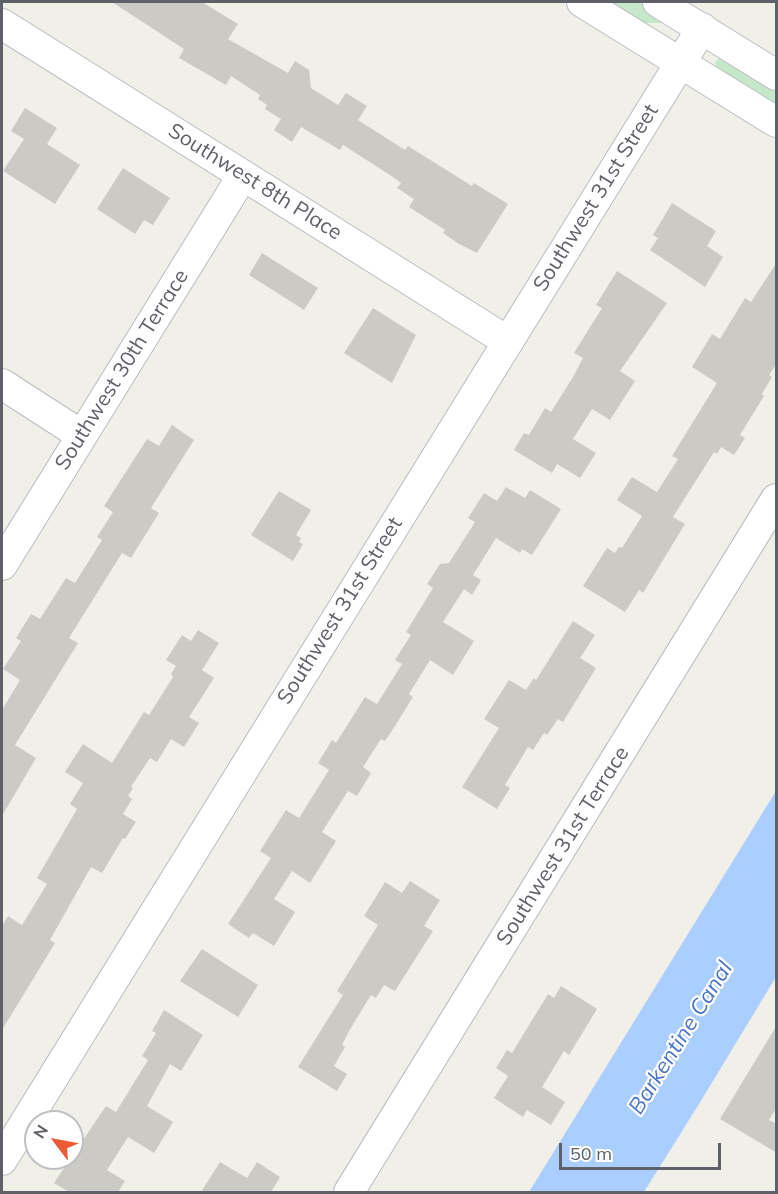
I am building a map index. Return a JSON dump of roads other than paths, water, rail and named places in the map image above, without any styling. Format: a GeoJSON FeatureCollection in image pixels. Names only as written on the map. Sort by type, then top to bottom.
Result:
{"type":"FeatureCollection","features":[{"type":"Feature","properties":{"kind":"street"},"geometry":{"type":"LineString","coordinates":[[582,2],[777,122]]}},
{"type":"Feature","properties":{"kind":"street"},"geometry":{"type":"LineString","coordinates":[[658,2],[777,75]]}},
{"type":"Feature","properties":{"kind":"street","name":"Southwest 8th Place"},"geometry":{"type":"LineString","coordinates":[[2,24],[507,341]]}},
{"type":"Feature","properties":{"kind":"street","name":"Southwest 31st Street"},"geometry":{"type":"LineString","coordinates":[[2,1160],[702,28]]}},
{"type":"Feature","properties":{"kind":"street","name":"Southwest 30th Terrace"},"geometry":{"type":"LineString","coordinates":[[2,565],[243,175]]}},
{"type":"Feature","properties":{"kind":"street"},"geometry":{"type":"LineString","coordinates":[[2,384],[81,435]]}},
{"type":"Feature","properties":{"kind":"street","name":"Southwest 31st Terrace"},"geometry":{"type":"LineString","coordinates":[[349,1192],[777,499]]}},
{"type":"Feature","properties":{"kind":"water","name":"Barkentine Canal"},"geometry":{"type":"Polygon","coordinates":[[[776,791],[776,977],[699,1104],[644,1192],[529,1192],[776,791]]]}}]}
